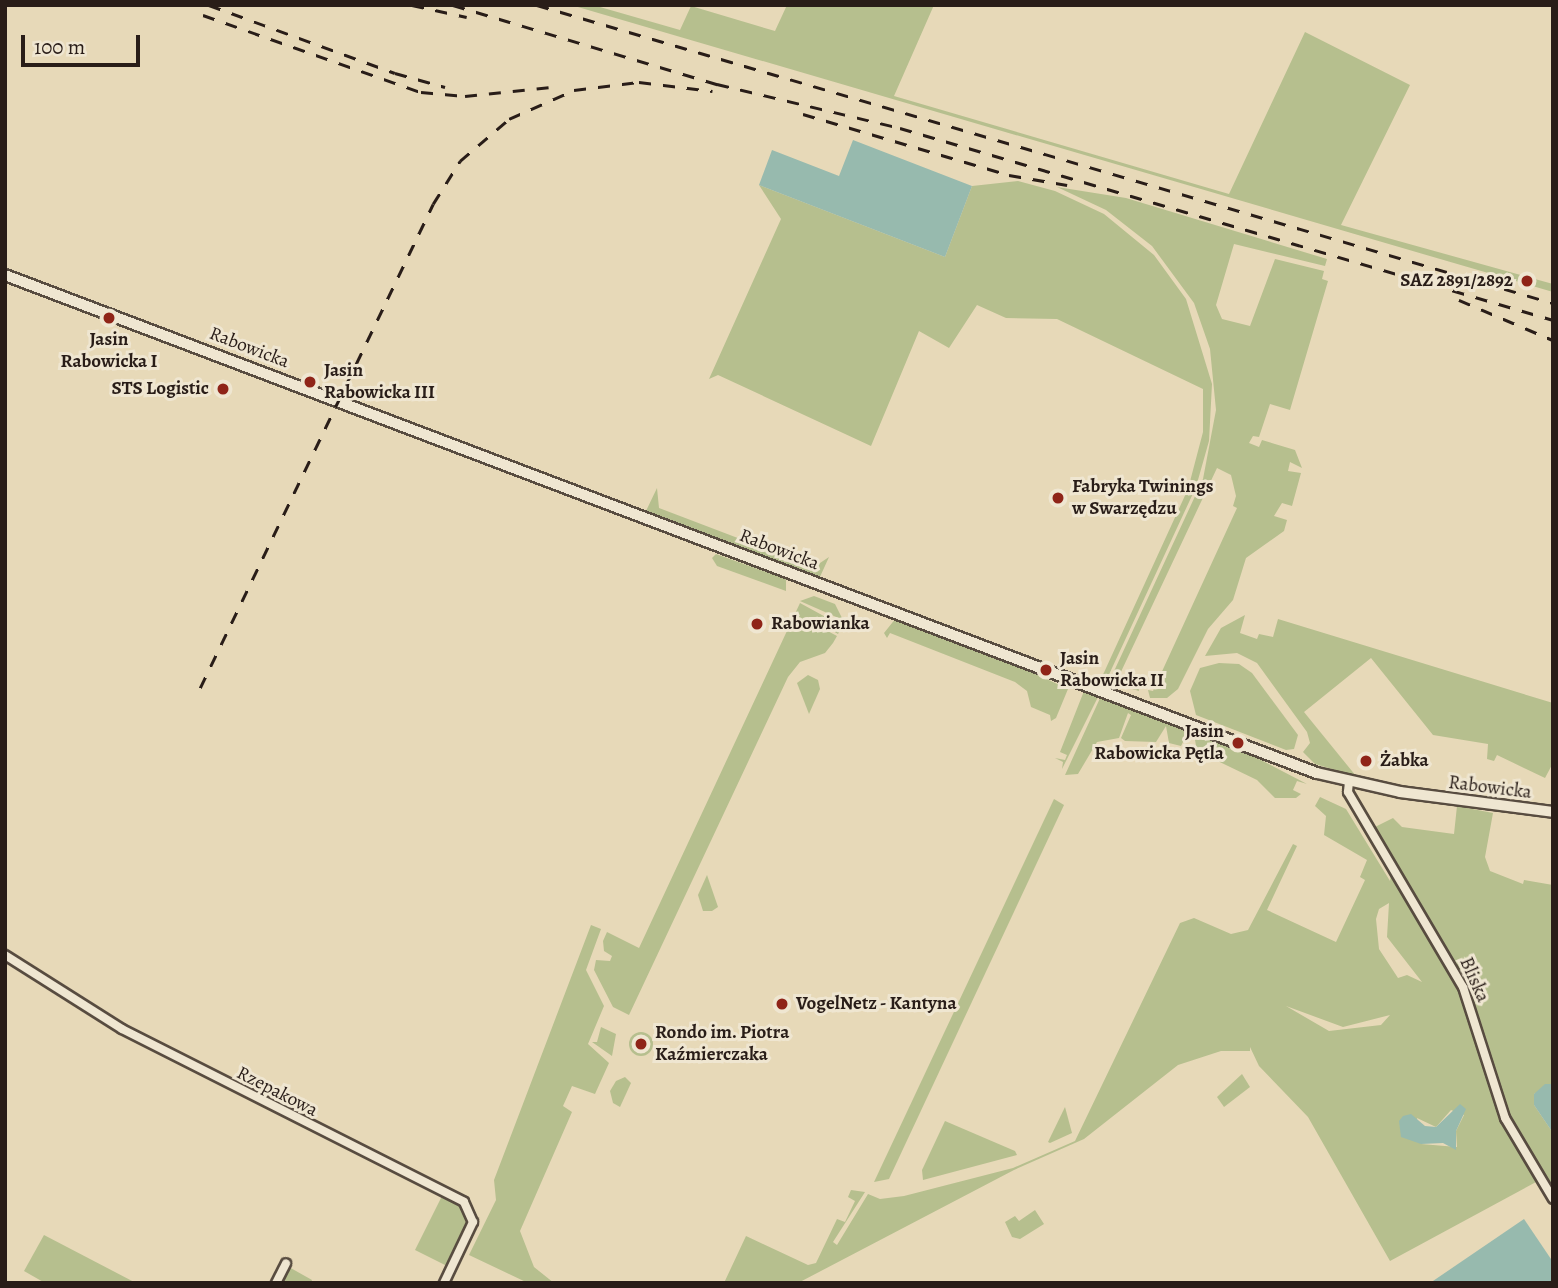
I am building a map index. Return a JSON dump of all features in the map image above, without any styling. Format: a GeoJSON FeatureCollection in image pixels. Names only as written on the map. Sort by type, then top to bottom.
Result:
{"type":"FeatureCollection","features":[{"type":"Feature","properties":{"kind":"street","name":"Rabowicka"},"geometry":{"type":"LineString","coordinates":[[5,275],[1349,782],[1496,808],[1553,812]]}},
{"type":"Feature","properties":{"kind":"street","name":"Bliska"},"geometry":{"type":"LineString","coordinates":[[1349,782],[1348,792],[1463,987],[1505,1118],[1553,1199]]}},
{"type":"Feature","properties":{"kind":"street","name":"Rzepakowa"},"geometry":{"type":"LineString","coordinates":[[5,955],[122,1029],[464,1202],[473,1222],[444,1283]]}},
{"type":"Feature","properties":{"kind":"street"},"geometry":{"type":"LineString","coordinates":[[276,1283],[286,1263]]}},
{"type":"Feature","properties":{"kind":"green space"},"geometry":{"type":"Polygon","coordinates":[[[571,5],[593,5],[680,30],[691,6],[775,31],[787,5],[934,5],[894,96],[1229,194],[1305,32],[1410,85],[1341,225],[1553,284],[1553,292],[571,5]]]}},
{"type":"Feature","properties":{"kind":"green space"},"geometry":{"type":"Polygon","coordinates":[[[1018,181],[1055,191],[1104,214],[1154,255],[1186,299],[1212,384],[1209,441],[1196,487],[1106,681],[1101,679],[1188,489],[1203,432],[1203,389],[1057,319],[1006,318],[977,305],[949,348],[919,331],[871,446],[718,375],[709,379],[781,219],[759,185],[945,257],[972,186],[1018,181]]]}},
{"type":"Feature","properties":{"kind":"green space"},"geometry":{"type":"Polygon","coordinates":[[[1057,187],[1126,198],[1327,259],[1325,266],[1234,244],[1216,305],[1222,319],[1250,326],[1275,259],[1324,271],[1322,279],[1328,281],[1290,410],[1270,404],[1259,437],[1253,436],[1249,443],[1259,447],[1262,440],[1295,450],[1302,468],[1290,462],[1288,471],[1301,473],[1292,506],[1282,503],[1274,516],[1287,520],[1284,531],[1246,558],[1233,600],[1208,629],[1178,689],[1167,698],[1150,698],[1148,690],[1153,691],[1237,508],[1233,506],[1236,496],[1231,475],[1217,468],[1119,676],[1138,685],[1139,691],[1109,682],[1203,479],[1216,410],[1210,349],[1194,303],[1152,246],[1106,210],[1057,187]]]}},
{"type":"Feature","properties":{"kind":"green space"},"geometry":{"type":"Polygon","coordinates":[[[657,488],[659,508],[814,567],[829,557],[819,579],[651,514],[646,511],[657,488]]]}},
{"type":"Feature","properties":{"kind":"green space"},"geometry":{"type":"Polygon","coordinates":[[[716,554],[786,579],[786,591],[717,566],[712,558],[716,554]]]}},
{"type":"Feature","properties":{"kind":"green space"},"geometry":{"type":"Polygon","coordinates":[[[814,596],[835,604],[843,620],[800,601],[814,596]]]}},
{"type":"Feature","properties":{"kind":"green space"},"geometry":{"type":"Polygon","coordinates":[[[800,603],[842,626],[838,634],[833,631],[835,626],[823,621],[820,627],[837,636],[833,643],[825,653],[800,662],[788,677],[629,1015],[613,1007],[594,970],[596,960],[610,961],[612,956],[604,951],[603,941],[607,932],[639,948],[800,603]]]}},
{"type":"Feature","properties":{"kind":"green space"},"geometry":{"type":"Polygon","coordinates":[[[1245,615],[1240,633],[1257,639],[1259,634],[1273,637],[1278,619],[1553,703],[1553,763],[1545,778],[1497,755],[1494,761],[1487,759],[1488,744],[1433,735],[1371,658],[1304,712],[1356,776],[1315,764],[1303,752],[1310,743],[1307,732],[1257,663],[1237,653],[1205,656],[1221,628],[1245,615]]]}},
{"type":"Feature","properties":{"kind":"green space"},"geometry":{"type":"Polygon","coordinates":[[[896,618],[993,654],[1068,689],[1056,718],[1051,721],[1050,715],[1031,707],[1027,691],[1015,682],[890,633],[887,638],[884,633],[896,618]]]}},
{"type":"Feature","properties":{"kind":"green space"},"geometry":{"type":"Polygon","coordinates":[[[1219,663],[1239,664],[1252,673],[1298,735],[1294,749],[1286,750],[1196,715],[1190,691],[1200,668],[1219,663]]]}},
{"type":"Feature","properties":{"kind":"green space"},"geometry":{"type":"Polygon","coordinates":[[[808,675],[818,680],[820,689],[809,714],[797,683],[808,675]]]}},
{"type":"Feature","properties":{"kind":"green space"},"geometry":{"type":"Polygon","coordinates":[[[1084,691],[1099,695],[1062,769],[1063,762],[1055,758],[1065,760],[1067,755],[1060,752],[1084,691]]]}},
{"type":"Feature","properties":{"kind":"green space"},"geometry":{"type":"Polygon","coordinates":[[[1101,696],[1238,748],[1307,784],[1297,781],[1293,790],[1301,794],[1296,798],[1275,798],[1257,780],[1197,751],[1195,740],[1186,736],[1181,746],[1169,743],[1166,726],[1156,742],[1125,741],[1121,738],[1131,715],[1128,713],[1119,738],[1097,742],[1078,774],[1065,775],[1101,696]]]}},
{"type":"Feature","properties":{"kind":"green space"},"geometry":{"type":"Polygon","coordinates":[[[1320,797],[1346,809],[1390,881],[1393,863],[1375,827],[1393,818],[1402,827],[1454,834],[1457,806],[1493,813],[1485,857],[1490,871],[1523,884],[1524,880],[1553,885],[1553,1084],[1534,1094],[1534,1105],[1553,1133],[1553,1192],[1516,1134],[1473,998],[1465,998],[1504,1127],[1536,1182],[1390,1261],[1308,1117],[1259,1066],[1250,1047],[1250,1051],[1221,1051],[1178,1065],[1084,1139],[1014,1170],[798,1283],[724,1283],[746,1236],[808,1265],[816,1263],[837,1219],[845,1222],[855,1201],[848,1197],[851,1190],[865,1192],[833,1242],[837,1245],[868,1194],[880,1199],[904,1196],[1013,1168],[1075,1141],[1180,923],[1194,918],[1231,934],[1248,930],[1293,844],[1297,846],[1267,910],[1336,942],[1365,880],[1360,877],[1367,860],[1324,835],[1326,816],[1315,806],[1320,797]],[[1389,903],[1379,909],[1376,919],[1379,949],[1398,978],[1407,975],[1422,982],[1387,937],[1389,903]],[[1286,1006],[1329,1031],[1381,1025],[1390,1015],[1343,1027],[1286,1006]],[[1451,1110],[1436,1127],[1417,1118],[1421,1144],[1457,1147],[1456,1131],[1464,1115],[1451,1110]]]}},
{"type":"Feature","properties":{"kind":"green space"},"geometry":{"type":"Polygon","coordinates":[[[1054,799],[1064,805],[889,1179],[874,1182],[1054,799]]]}},
{"type":"Feature","properties":{"kind":"green space"},"geometry":{"type":"Polygon","coordinates":[[[707,875],[718,907],[712,911],[703,911],[698,895],[707,875]]]}},
{"type":"Feature","properties":{"kind":"green space"},"geometry":{"type":"Polygon","coordinates":[[[591,925],[601,929],[586,970],[604,1006],[588,1044],[609,1063],[595,1094],[572,1086],[563,1106],[572,1112],[520,1231],[534,1267],[554,1283],[528,1283],[469,1255],[496,1200],[494,1180],[591,925]]]}},
{"type":"Feature","properties":{"kind":"green space"},"geometry":{"type":"Polygon","coordinates":[[[601,1027],[616,1034],[612,1056],[592,1042],[597,1042],[601,1027]]]}},
{"type":"Feature","properties":{"kind":"green space"},"geometry":{"type":"Polygon","coordinates":[[[641,1032],[650,1035],[653,1044],[650,1053],[641,1056],[632,1053],[629,1044],[632,1035],[641,1032]]]}},
{"type":"Feature","properties":{"kind":"green space"},"geometry":{"type":"Polygon","coordinates":[[[1242,1074],[1250,1087],[1224,1107],[1217,1097],[1242,1074]]]}},
{"type":"Feature","properties":{"kind":"green space"},"geometry":{"type":"Polygon","coordinates":[[[625,1077],[631,1083],[620,1107],[613,1103],[610,1091],[616,1081],[625,1077]]]}},
{"type":"Feature","properties":{"kind":"green space"},"geometry":{"type":"Polygon","coordinates":[[[1065,1107],[1072,1133],[1050,1143],[1048,1142],[1065,1107]]]}},
{"type":"Feature","properties":{"kind":"green space"},"geometry":{"type":"Polygon","coordinates":[[[945,1121],[1015,1151],[1017,1155],[923,1180],[922,1170],[945,1121]]]}},
{"type":"Feature","properties":{"kind":"green space"},"geometry":{"type":"Polygon","coordinates":[[[443,1194],[460,1203],[467,1226],[449,1267],[415,1250],[443,1194]]]}},
{"type":"Feature","properties":{"kind":"green space"},"geometry":{"type":"Polygon","coordinates":[[[1035,1210],[1044,1224],[1020,1239],[1012,1237],[1005,1222],[1015,1216],[1019,1221],[1035,1210]]]}},
{"type":"Feature","properties":{"kind":"green space"},"geometry":{"type":"Polygon","coordinates":[[[44,1235],[136,1283],[45,1283],[24,1271],[44,1235]]]}},
{"type":"Feature","properties":{"kind":"green space"},"geometry":{"type":"Polygon","coordinates":[[[280,1262],[312,1280],[311,1283],[270,1283],[280,1262]]]}},
{"type":"Feature","properties":{"kind":"water"},"geometry":{"type":"Polygon","coordinates":[[[853,140],[972,186],[945,257],[759,185],[772,150],[839,176],[853,140]]]}},
{"type":"Feature","properties":{"kind":"water"},"geometry":{"type":"Polygon","coordinates":[[[1545,1084],[1553,1084],[1553,1133],[1534,1105],[1534,1094],[1545,1084]]]}},
{"type":"Feature","properties":{"kind":"water"},"geometry":{"type":"Polygon","coordinates":[[[1460,1104],[1466,1109],[1456,1131],[1456,1150],[1443,1143],[1421,1144],[1401,1137],[1399,1121],[1403,1116],[1411,1114],[1425,1126],[1436,1127],[1460,1104]]]}},
{"type":"Feature","properties":{"kind":"water"},"geometry":{"type":"Polygon","coordinates":[[[1524,1219],[1553,1262],[1553,1282],[1430,1283],[1524,1219]]]}},
{"type":"Feature","properties":{"kind":"railway"},"geometry":{"type":"LineString","coordinates":[[209,5],[395,73],[445,87]]}},
{"type":"Feature","properties":{"kind":"railway"},"geometry":{"type":"LineString","coordinates":[[412,5],[467,17]]}},
{"type":"Feature","properties":{"kind":"railway"},"geometry":{"type":"LineString","coordinates":[[453,5],[717,84],[900,128],[1553,320]]}},
{"type":"Feature","properties":{"kind":"railway"},"geometry":{"type":"LineString","coordinates":[[537,5],[1553,303]]}},
{"type":"Feature","properties":{"kind":"railway"},"geometry":{"type":"LineString","coordinates":[[203,15],[421,92],[465,96],[560,86]]}},
{"type":"Feature","properties":{"kind":"railway"},"geometry":{"type":"LineString","coordinates":[[200,688],[433,204],[460,161],[509,119],[574,90],[639,82],[712,91]]}},
{"type":"Feature","properties":{"kind":"railway"},"geometry":{"type":"LineString","coordinates":[[803,114],[1009,175],[1067,185]]}},
{"type":"Feature","properties":{"kind":"railway"},"geometry":{"type":"LineString","coordinates":[[1459,300],[1553,340]]}},
{"type":"Feature","properties":{"kind":"place","name":"SAZ 2891/2892"},"geometry":{"type":"Point","coordinates":[1527,281]}},
{"type":"Feature","properties":{"kind":"place","name":"Jasin Rabowicka I"},"geometry":{"type":"Point","coordinates":[109,318]}},
{"type":"Feature","properties":{"kind":"place","name":"Jasin Rabowicka III"},"geometry":{"type":"Point","coordinates":[310,382]}},
{"type":"Feature","properties":{"kind":"place","name":"STS Logistic"},"geometry":{"type":"Point","coordinates":[223,389]}},
{"type":"Feature","properties":{"kind":"place","name":"Fabryka Twinings w Swarzędzu"},"geometry":{"type":"Point","coordinates":[1058,498]}},
{"type":"Feature","properties":{"kind":"place","name":"Rabowianka"},"geometry":{"type":"Point","coordinates":[757,624]}},
{"type":"Feature","properties":{"kind":"place","name":"Jasin Rabowicka II"},"geometry":{"type":"Point","coordinates":[1046,670]}},
{"type":"Feature","properties":{"kind":"place","name":"Jasin Rabowicka Pętla"},"geometry":{"type":"Point","coordinates":[1238,743]}},
{"type":"Feature","properties":{"kind":"place","name":"Żabka"},"geometry":{"type":"Point","coordinates":[1366,761]}},
{"type":"Feature","properties":{"kind":"place","name":"VogelNetz - Kantyna"},"geometry":{"type":"Point","coordinates":[782,1004]}},
{"type":"Feature","properties":{"kind":"place","name":"Rondo im. Piotra Kaźmierczaka"},"geometry":{"type":"Point","coordinates":[641,1044]}}]}
